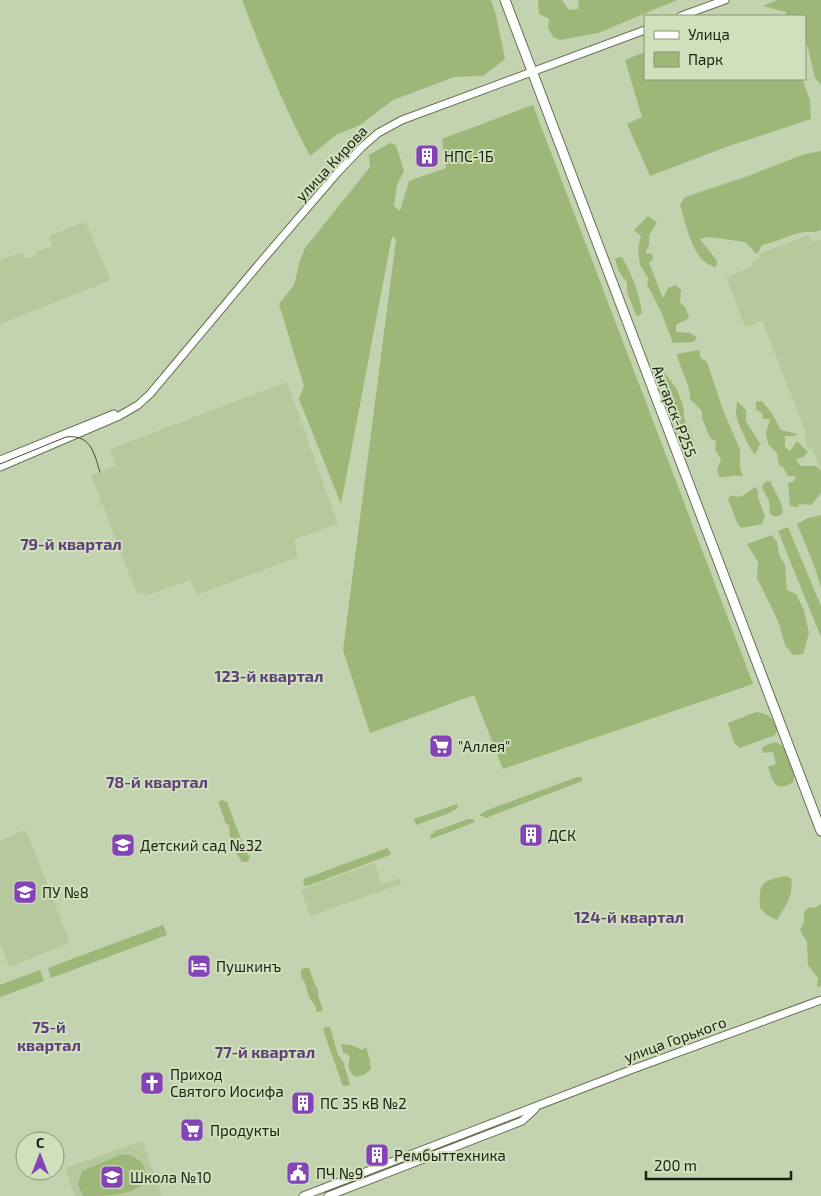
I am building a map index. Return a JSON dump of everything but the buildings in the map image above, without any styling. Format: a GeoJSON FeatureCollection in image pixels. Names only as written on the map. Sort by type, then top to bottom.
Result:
{"type":"FeatureCollection","features":[{"type":"Feature","properties":{"kind":"main road","name":"Ангарск-Р255"},"geometry":{"type":"LineString","coordinates":[[505,0],[821,831]]}},
{"type":"Feature","properties":{"kind":"street"},"geometry":{"type":"LineString","coordinates":[[684,15],[725,0]]}},
{"type":"Feature","properties":{"kind":"street","name":"улица Кирова"},"geometry":{"type":"LineString","coordinates":[[0,467],[113,414],[138,406],[338,172],[378,132],[402,120],[644,30]]}},
{"type":"Feature","properties":{"kind":"street","name":"улица Кирова"},"geometry":{"type":"LineString","coordinates":[[0,460],[21,456]]}},
{"type":"Feature","properties":{"kind":"street","name":"улица Горького"},"geometry":{"type":"LineString","coordinates":[[303,1196],[539,1105],[821,1000]]}},
{"type":"Feature","properties":{"kind":"street","name":"улица Горького"},"geometry":{"type":"LineString","coordinates":[[328,1196],[522,1121],[539,1105]]}},
{"type":"Feature","properties":{"kind":"shaded area"},"geometry":{"type":"Polygon","coordinates":[[[85,222],[111,280],[0,324],[0,260],[22,252],[26,259],[39,254],[36,252],[52,246],[49,236],[85,222]]]}},
{"type":"Feature","properties":{"kind":"shaded area"},"geometry":{"type":"Polygon","coordinates":[[[809,235],[812,242],[821,239],[821,472],[812,448],[808,449],[804,437],[807,435],[762,321],[745,327],[726,277],[754,266],[753,261],[761,258],[759,254],[809,235]]]}},
{"type":"Feature","properties":{"kind":"shaded area"},"geometry":{"type":"Polygon","coordinates":[[[287,382],[338,524],[295,539],[298,557],[197,595],[190,580],[145,596],[143,592],[137,594],[91,475],[116,466],[110,449],[287,382]]]}},
{"type":"Feature","properties":{"kind":"shaded area","name":"ПУ №8"},"geometry":{"type":"Polygon","coordinates":[[[26,830],[70,943],[9,967],[0,943],[0,840],[26,830]]]}},
{"type":"Feature","properties":{"kind":"shaded area"},"geometry":{"type":"Polygon","coordinates":[[[374,863],[382,884],[400,878],[401,884],[310,916],[301,890],[374,863]]]}},
{"type":"Feature","properties":{"kind":"shaded area","name":"Школа №10"},"geometry":{"type":"Polygon","coordinates":[[[142,1141],[162,1196],[75,1196],[65,1168],[142,1141]]]}},
{"type":"Feature","properties":{"kind":"green space"},"geometry":{"type":"Polygon","coordinates":[[[242,0],[491,0],[505,59],[483,76],[454,77],[393,100],[360,125],[336,135],[310,156],[257,40],[242,0]]]}},
{"type":"Feature","properties":{"kind":"green space"},"geometry":{"type":"Polygon","coordinates":[[[538,0],[562,0],[569,10],[578,9],[579,0],[677,0],[598,33],[560,40],[553,37],[548,28],[549,19],[539,14],[538,0]]]}},
{"type":"Feature","properties":{"kind":"green space"},"geometry":{"type":"Polygon","coordinates":[[[777,0],[821,0],[821,85],[815,78],[806,42],[806,15],[786,15],[786,12],[763,6],[777,0]]]}},
{"type":"Feature","properties":{"kind":"green space"},"geometry":{"type":"Polygon","coordinates":[[[644,52],[644,80],[802,80],[810,100],[811,119],[726,147],[650,176],[627,124],[642,117],[625,60],[644,52]]]}},
{"type":"Feature","properties":{"kind":"green space"},"geometry":{"type":"Polygon","coordinates":[[[533,105],[753,684],[503,769],[474,695],[370,733],[343,650],[396,240],[392,236],[341,504],[299,399],[304,386],[279,304],[294,285],[305,248],[370,167],[369,155],[390,143],[396,145],[404,171],[397,185],[394,206],[400,211],[409,181],[446,168],[442,139],[533,105]]]}},
{"type":"Feature","properties":{"kind":"green space"},"geometry":{"type":"Polygon","coordinates":[[[821,151],[821,230],[799,233],[762,245],[757,254],[745,242],[709,237],[700,239],[717,261],[716,267],[708,264],[701,258],[688,232],[680,205],[685,197],[805,154],[821,151]]]}},
{"type":"Feature","properties":{"kind":"green space"},"geometry":{"type":"Polygon","coordinates":[[[648,216],[657,222],[649,236],[649,245],[645,253],[652,254],[653,259],[649,263],[663,298],[668,288],[676,285],[681,290],[680,302],[686,308],[689,318],[676,325],[676,332],[690,333],[697,337],[694,342],[673,343],[661,312],[647,284],[648,278],[640,265],[638,249],[641,236],[634,230],[648,216]]]}},
{"type":"Feature","properties":{"kind":"green space"},"geometry":{"type":"Polygon","coordinates":[[[622,257],[632,277],[639,298],[642,313],[637,317],[627,292],[627,282],[618,268],[615,258],[622,257]]]}},
{"type":"Feature","properties":{"kind":"green space"},"geometry":{"type":"Polygon","coordinates":[[[699,350],[701,358],[707,362],[723,410],[740,449],[740,467],[743,477],[720,477],[717,471],[721,459],[715,450],[716,441],[710,438],[702,418],[702,411],[690,399],[689,388],[677,354],[699,350]]]}},
{"type":"Feature","properties":{"kind":"green space"},"geometry":{"type":"Polygon","coordinates":[[[663,370],[677,390],[683,405],[684,417],[696,449],[692,449],[684,442],[679,433],[675,418],[675,407],[660,375],[663,370]]]}},
{"type":"Feature","properties":{"kind":"green space"},"geometry":{"type":"Polygon","coordinates":[[[737,401],[746,410],[746,421],[760,444],[755,455],[739,423],[736,413],[737,401]]]}},
{"type":"Feature","properties":{"kind":"green space"},"geometry":{"type":"Polygon","coordinates":[[[762,401],[781,430],[797,434],[795,436],[785,436],[785,447],[790,451],[797,441],[808,452],[803,457],[796,459],[800,466],[816,466],[821,471],[821,493],[811,505],[799,504],[798,507],[790,506],[788,483],[794,481],[796,476],[788,476],[783,467],[779,465],[777,453],[768,444],[766,433],[770,419],[763,419],[762,413],[756,410],[756,402],[762,401]]]}},
{"type":"Feature","properties":{"kind":"green space"},"geometry":{"type":"Polygon","coordinates":[[[770,481],[781,503],[783,512],[779,516],[773,516],[770,513],[769,501],[762,487],[765,482],[770,481]]]}},
{"type":"Feature","properties":{"kind":"green space"},"geometry":{"type":"Polygon","coordinates":[[[755,487],[758,491],[758,497],[765,517],[762,524],[742,528],[738,525],[728,499],[731,495],[738,497],[744,495],[755,487]]]}},
{"type":"Feature","properties":{"kind":"green space"},"geometry":{"type":"Polygon","coordinates":[[[821,515],[821,588],[814,565],[797,524],[808,518],[821,515]]]}},
{"type":"Feature","properties":{"kind":"green space"},"geometry":{"type":"Polygon","coordinates":[[[788,527],[821,606],[821,637],[778,531],[788,527]]]}},
{"type":"Feature","properties":{"kind":"green space"},"geometry":{"type":"Polygon","coordinates":[[[772,535],[777,542],[780,557],[785,565],[787,590],[796,594],[804,610],[809,633],[803,654],[793,655],[785,645],[779,623],[757,578],[758,562],[747,544],[772,535]]]}},
{"type":"Feature","properties":{"kind":"green space"},"geometry":{"type":"Polygon","coordinates":[[[756,712],[770,717],[777,731],[775,735],[740,748],[734,743],[728,723],[756,712]]]}},
{"type":"Feature","properties":{"kind":"green space"},"geometry":{"type":"Polygon","coordinates":[[[775,742],[785,747],[795,774],[793,782],[782,787],[773,781],[768,767],[776,764],[773,752],[763,753],[762,749],[764,746],[775,742]]]}},
{"type":"Feature","properties":{"kind":"green space"},"geometry":{"type":"Polygon","coordinates":[[[577,777],[582,777],[582,781],[486,818],[479,815],[485,811],[577,777]]]}},
{"type":"Feature","properties":{"kind":"green space"},"geometry":{"type":"Polygon","coordinates":[[[222,800],[227,802],[240,838],[250,858],[247,862],[242,862],[236,853],[233,845],[236,843],[230,837],[229,825],[226,824],[218,802],[222,800]]]}},
{"type":"Feature","properties":{"kind":"green space"},"geometry":{"type":"Polygon","coordinates":[[[457,804],[458,808],[447,814],[416,825],[414,819],[457,804]]]}},
{"type":"Feature","properties":{"kind":"green space"},"geometry":{"type":"Polygon","coordinates":[[[468,819],[473,819],[475,822],[431,839],[430,836],[435,831],[468,819]]]}},
{"type":"Feature","properties":{"kind":"green space"},"geometry":{"type":"Polygon","coordinates":[[[387,848],[391,852],[390,855],[310,885],[305,886],[303,883],[304,879],[387,848]]]}},
{"type":"Feature","properties":{"kind":"green space"},"geometry":{"type":"Polygon","coordinates":[[[784,876],[791,878],[792,884],[789,900],[777,920],[767,915],[760,908],[760,893],[761,888],[766,882],[784,876]]]}},
{"type":"Feature","properties":{"kind":"green space"},"geometry":{"type":"Polygon","coordinates":[[[821,904],[821,986],[817,987],[818,978],[808,965],[807,942],[800,930],[804,922],[804,912],[809,907],[815,908],[821,904]]]}},
{"type":"Feature","properties":{"kind":"green space"},"geometry":{"type":"Polygon","coordinates":[[[163,925],[167,935],[51,978],[48,968],[163,925]]]}},
{"type":"Feature","properties":{"kind":"green space"},"geometry":{"type":"Polygon","coordinates":[[[309,968],[318,989],[323,1011],[316,1012],[316,1007],[309,997],[301,977],[301,970],[309,968]]]}},
{"type":"Feature","properties":{"kind":"green space"},"geometry":{"type":"Polygon","coordinates":[[[40,970],[44,981],[0,997],[0,985],[40,970]]]}},
{"type":"Feature","properties":{"kind":"green space"},"geometry":{"type":"Polygon","coordinates":[[[330,1027],[338,1055],[343,1061],[350,1085],[343,1086],[341,1083],[323,1029],[330,1027]]]}},
{"type":"Feature","properties":{"kind":"green space"},"geometry":{"type":"Polygon","coordinates":[[[341,1044],[351,1045],[362,1050],[366,1047],[371,1069],[364,1075],[355,1077],[349,1067],[350,1056],[343,1052],[341,1044]]]}},
{"type":"Feature","properties":{"kind":"green space"},"geometry":{"type":"Polygon","coordinates":[[[120,1155],[133,1157],[143,1165],[145,1170],[144,1181],[139,1187],[120,1194],[83,1196],[78,1184],[82,1171],[120,1155]]]}},
{"type":"Feature","properties":{"kind":"tram line"},"geometry":{"type":"LineString","coordinates":[[0,464],[66,437],[74,437],[81,439],[90,446],[100,472]]}},
{"type":"Feature","properties":{"kind":"place","name":"НПС-1Б"},"geometry":{"type":"Point","coordinates":[427,156]}},
{"type":"Feature","properties":{"kind":"place","name":"\"Аллея\""},"geometry":{"type":"Point","coordinates":[441,746]}},
{"type":"Feature","properties":{"kind":"place","name":"ДСК"},"geometry":{"type":"Point","coordinates":[531,835]}},
{"type":"Feature","properties":{"kind":"place","name":"Детский сад №32"},"geometry":{"type":"Point","coordinates":[123,845]}},
{"type":"Feature","properties":{"kind":"place","name":"ПУ №8"},"geometry":{"type":"Point","coordinates":[25,892]}},
{"type":"Feature","properties":{"kind":"place","name":"Пушкинъ"},"geometry":{"type":"Point","coordinates":[199,966]}},
{"type":"Feature","properties":{"kind":"place","name":"Приход Святого Иосифа"},"geometry":{"type":"Point","coordinates":[152,1083]}},
{"type":"Feature","properties":{"kind":"place","name":"ПС 35 кВ №2"},"geometry":{"type":"Point","coordinates":[303,1103]}},
{"type":"Feature","properties":{"kind":"place","name":"Продукты"},"geometry":{"type":"Point","coordinates":[192,1130]}},
{"type":"Feature","properties":{"kind":"place","name":"Рембыттехника"},"geometry":{"type":"Point","coordinates":[377,1155]}},
{"type":"Feature","properties":{"kind":"place","name":"ПЧ №9"},"geometry":{"type":"Point","coordinates":[298,1173]}},
{"type":"Feature","properties":{"kind":"place","name":"Школа №10"},"geometry":{"type":"Point","coordinates":[112,1177]}},
{"type":"Feature","properties":{"kind":"district","name":"79-й квартал"},"geometry":{"type":"Point","coordinates":[71,543]}},
{"type":"Feature","properties":{"kind":"district","name":"123-й квартал"},"geometry":{"type":"Point","coordinates":[269,675]}},
{"type":"Feature","properties":{"kind":"district","name":"78-й квартал"},"geometry":{"type":"Point","coordinates":[157,781]}},
{"type":"Feature","properties":{"kind":"district","name":"124-й квартал"},"geometry":{"type":"Point","coordinates":[629,916]}},
{"type":"Feature","properties":{"kind":"district","name":"75-й квартал"},"geometry":{"type":"Point","coordinates":[49,1035]}},
{"type":"Feature","properties":{"kind":"district","name":"77-й квартал"},"geometry":{"type":"Point","coordinates":[265,1051]}}]}
